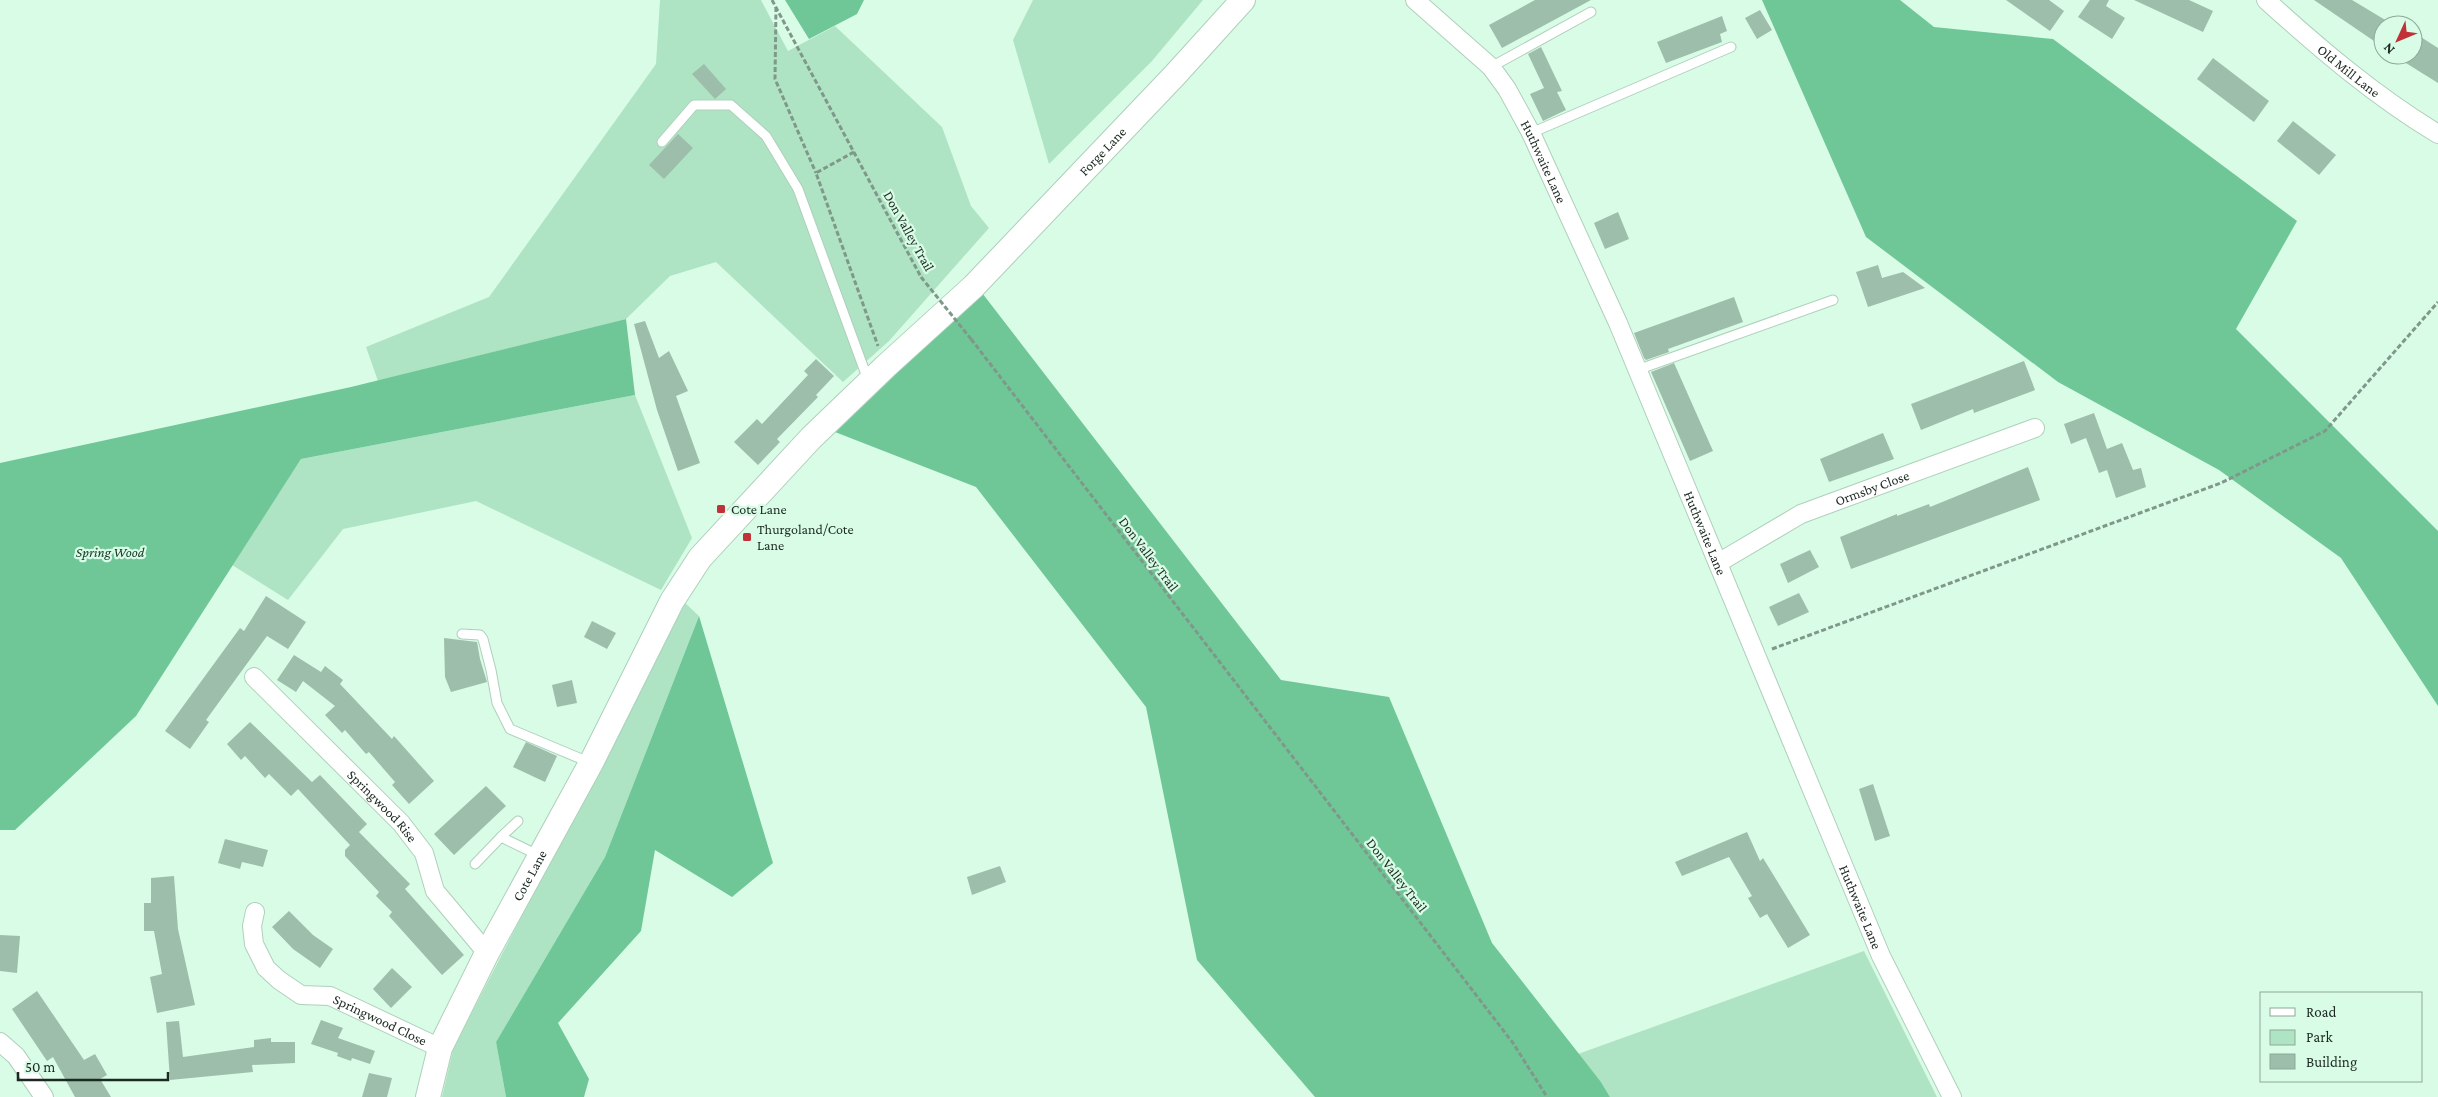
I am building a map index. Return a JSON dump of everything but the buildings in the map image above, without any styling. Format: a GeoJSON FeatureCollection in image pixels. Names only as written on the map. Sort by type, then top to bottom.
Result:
{"type":"FeatureCollection","features":[{"type":"Feature","properties":{"kind":"street","name":"Forge Lane"},"geometry":{"type":"LineString","coordinates":[[959,302],[1175,75],[1243,0]]}},
{"type":"Feature","properties":{"kind":"street","name":"Huthwaite Lane"},"geometry":{"type":"LineString","coordinates":[[1415,0],[1491,67],[1507,89],[1531,133],[1637,370],[1881,956],[1952,1097]]}},
{"type":"Feature","properties":{"kind":"street","name":"Old Mill Lane"},"geometry":{"type":"LineString","coordinates":[[2266,0],[2340,66],[2399,110],[2438,134]]}},
{"type":"Feature","properties":{"kind":"street","name":"Cote Lane"},"geometry":{"type":"LineString","coordinates":[[428,1097],[440,1048],[487,953],[591,763],[672,601],[700,558],[811,438],[886,366],[959,302]]}},
{"type":"Feature","properties":{"kind":"street","name":"Ormsby Close"},"geometry":{"type":"LineString","coordinates":[[1718,563],[1801,514],[2035,428]]}},
{"type":"Feature","properties":{"kind":"street","name":"Springwood Rise"},"geometry":{"type":"LineString","coordinates":[[254,677],[401,823],[424,853],[435,891],[487,953]]}},
{"type":"Feature","properties":{"kind":"street","name":"Springwood Close"},"geometry":{"type":"LineString","coordinates":[[255,912],[252,926],[254,944],[266,968],[279,980],[301,995],[330,996],[440,1048]]}},
{"type":"Feature","properties":{"kind":"street"},"geometry":{"type":"LineString","coordinates":[[0,1042],[16,1056],[44,1097]]}},
{"type":"Feature","properties":{"kind":"lane"},"geometry":{"type":"LineString","coordinates":[[1491,67],[1591,12]]}},
{"type":"Feature","properties":{"kind":"lane"},"geometry":{"type":"LineString","coordinates":[[1531,133],[1731,47]]}},
{"type":"Feature","properties":{"kind":"lane"},"geometry":{"type":"LineString","coordinates":[[662,142],[694,105],[731,105],[766,136],[798,189],[869,382]]}},
{"type":"Feature","properties":{"kind":"lane"},"geometry":{"type":"LineString","coordinates":[[1637,370],[1833,300]]}},
{"type":"Feature","properties":{"kind":"lane"},"geometry":{"type":"LineString","coordinates":[[462,634],[480,635],[483,639],[491,670],[496,703],[510,729],[591,763]]}},
{"type":"Feature","properties":{"kind":"lane"},"geometry":{"type":"LineString","coordinates":[[475,864],[518,821]]}},
{"type":"Feature","properties":{"kind":"lane"},"geometry":{"type":"LineString","coordinates":[[501,838],[540,856]]}},
{"type":"Feature","properties":{"kind":"path","name":"Don Valley Trail"},"geometry":{"type":"LineString","coordinates":[[772,0],[921,277],[971,339],[1513,1043],[1547,1097]]}},
{"type":"Feature","properties":{"kind":"path"},"geometry":{"type":"LineString","coordinates":[[776,7],[775,78],[816,173],[886,366]]}},
{"type":"Feature","properties":{"kind":"path"},"geometry":{"type":"LineString","coordinates":[[816,173],[854,152]]}},
{"type":"Feature","properties":{"kind":"path"},"geometry":{"type":"LineString","coordinates":[[1756,655],[2221,483],[2325,431],[2438,302]]}},
{"type":"Feature","properties":{"kind":"green space"},"geometry":{"type":"Polygon","coordinates":[[[660,0],[761,0],[788,51],[835,26],[942,127],[971,206],[989,228],[889,341],[843,382],[716,262],[670,276],[626,319],[378,381],[366,347],[489,297],[656,64],[660,0]]]}},
{"type":"Feature","properties":{"kind":"green space"},"geometry":{"type":"Polygon","coordinates":[[[785,0],[864,0],[857,14],[809,39],[785,0]]]}},
{"type":"Feature","properties":{"kind":"green space"},"geometry":{"type":"Polygon","coordinates":[[[1033,0],[1203,0],[1152,61],[1049,164],[1013,40],[1033,0]]]}},
{"type":"Feature","properties":{"kind":"green space"},"geometry":{"type":"Polygon","coordinates":[[[1762,0],[1900,0],[1934,27],[2053,39],[2297,221],[2236,329],[2438,531],[2438,706],[2341,558],[2219,470],[2058,382],[1866,237],[1762,0]]]}},
{"type":"Feature","properties":{"kind":"green space"},"geometry":{"type":"Polygon","coordinates":[[[979,289],[1281,680],[1389,697],[1492,943],[1601,1082],[1610,1097],[1315,1097],[1197,960],[1146,707],[976,487],[835,432],[979,289]]]}},
{"type":"Feature","properties":{"kind":"green space","name":"Spring Wood"},"geometry":{"type":"Polygon","coordinates":[[[626,319],[635,395],[301,459],[136,716],[15,830],[0,830],[0,463],[351,387],[626,319]]]}},
{"type":"Feature","properties":{"kind":"green space"},"geometry":{"type":"Polygon","coordinates":[[[635,395],[692,538],[661,590],[476,501],[343,529],[288,600],[232,565],[301,459],[635,395]]]}},
{"type":"Feature","properties":{"kind":"green space"},"geometry":{"type":"Polygon","coordinates":[[[684,602],[699,616],[605,857],[496,1042],[506,1097],[442,1097],[453,1050],[684,602]]]}},
{"type":"Feature","properties":{"kind":"green space"},"geometry":{"type":"Polygon","coordinates":[[[699,616],[773,863],[732,897],[655,850],[641,931],[558,1023],[589,1079],[584,1097],[506,1097],[496,1042],[605,857],[699,616]]]}},
{"type":"Feature","properties":{"kind":"green space"},"geometry":{"type":"Polygon","coordinates":[[[1864,951],[1937,1097],[1610,1097],[1601,1082],[1578,1054],[1864,951]]]}},
{"type":"Feature","properties":{"kind":"place","name":"Cote Lane"},"geometry":{"type":"Point","coordinates":[721,509]}},
{"type":"Feature","properties":{"kind":"place","name":"Thurgoland/Cote Lane"},"geometry":{"type":"Point","coordinates":[747,537]}}]}
